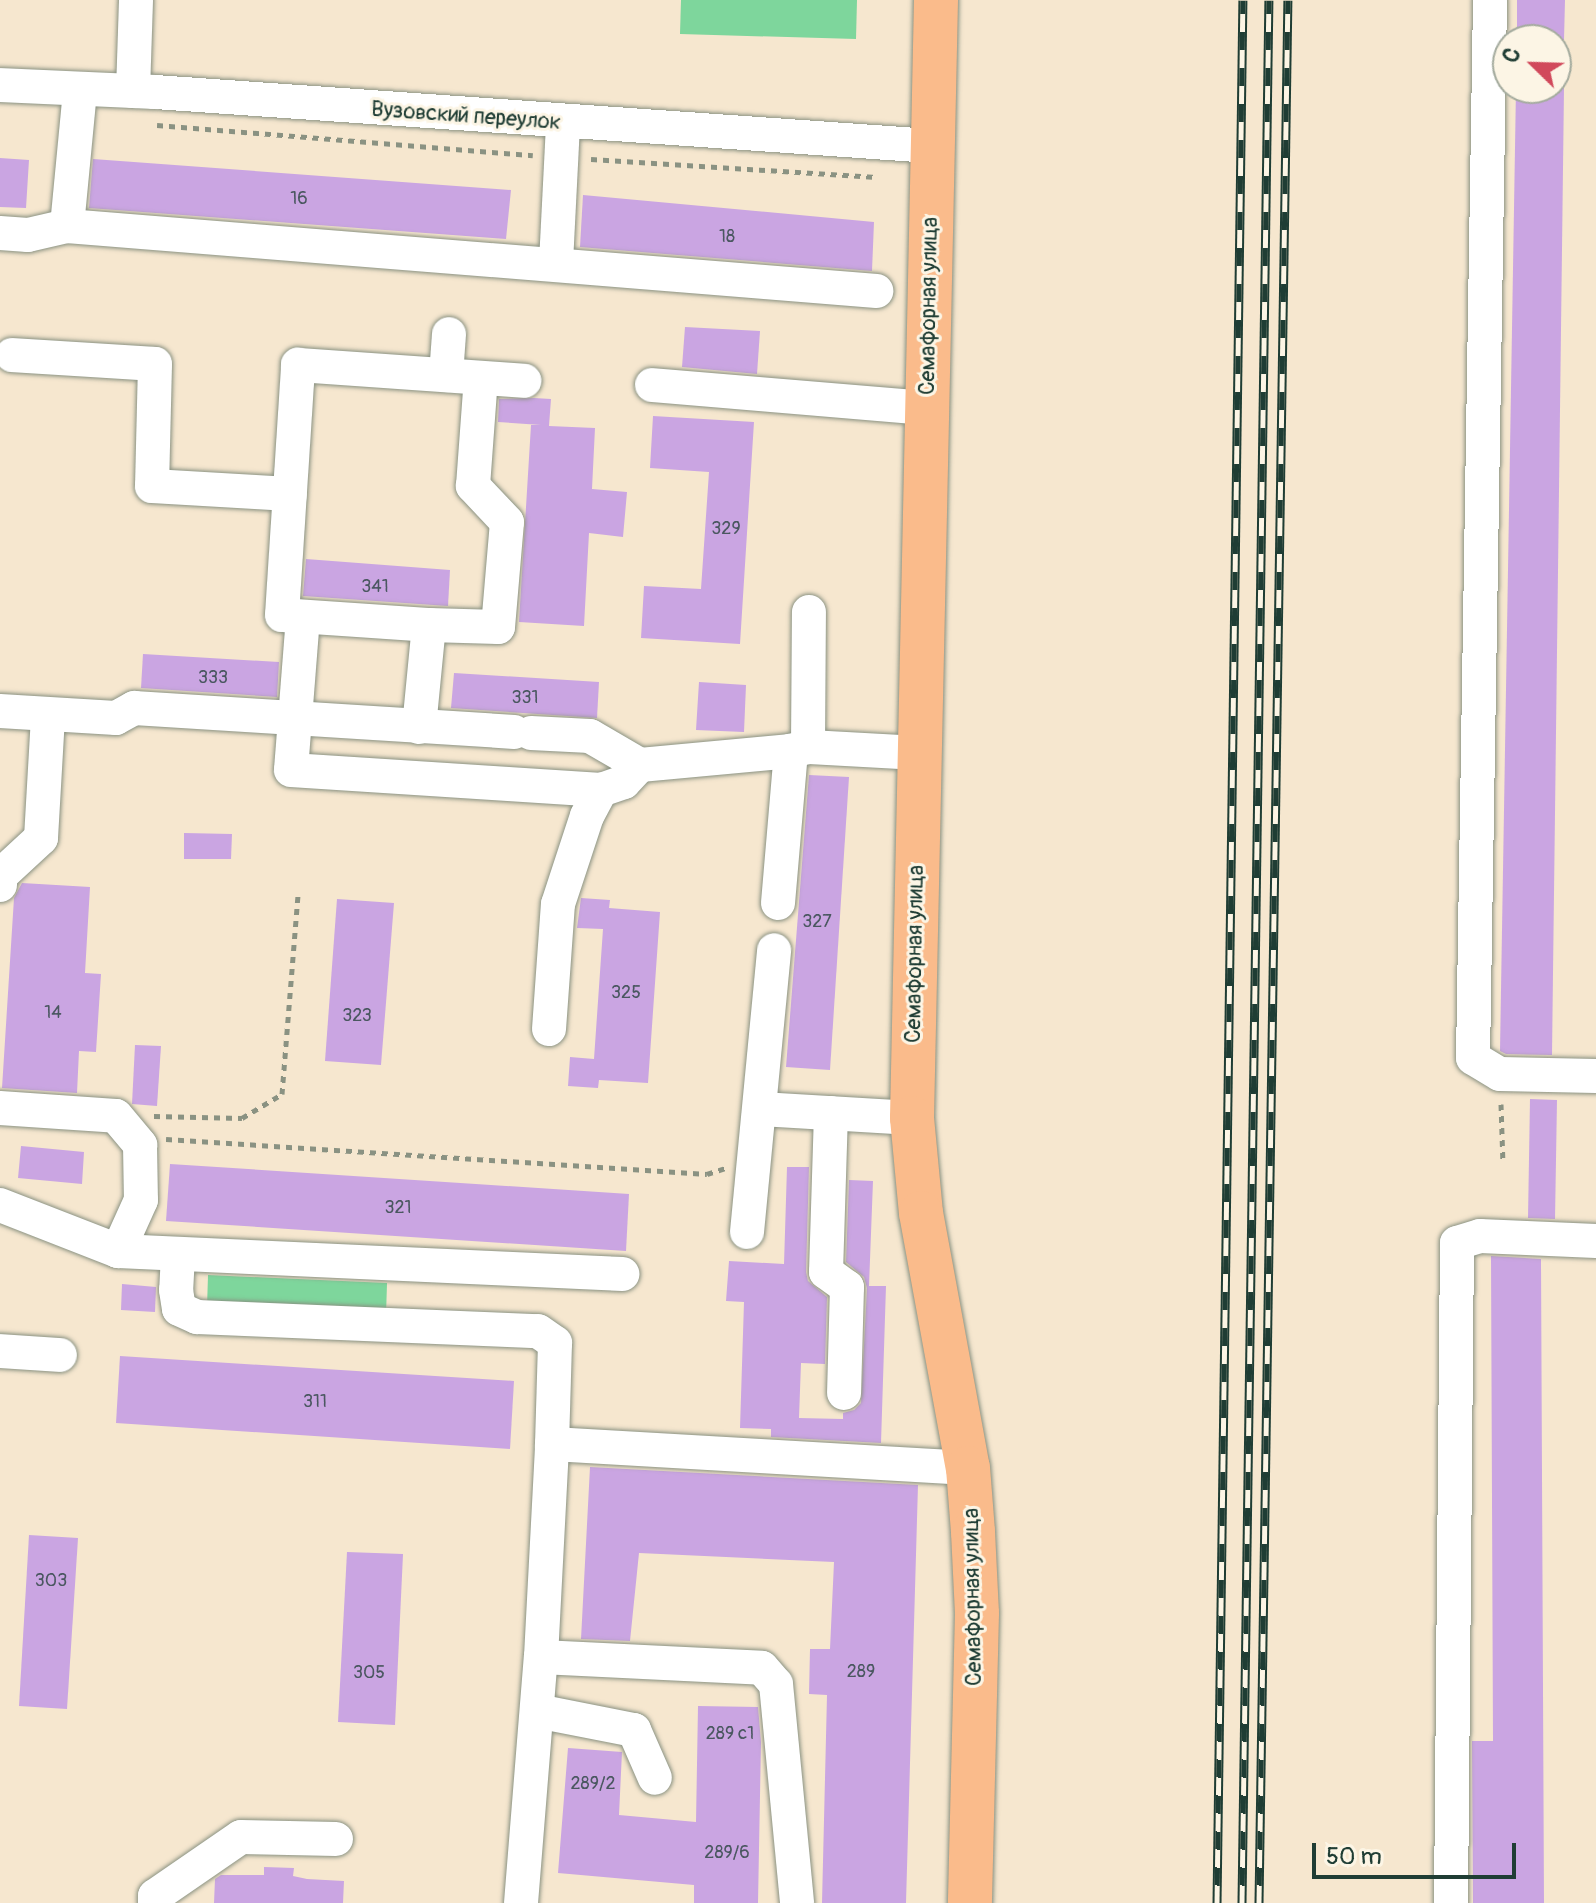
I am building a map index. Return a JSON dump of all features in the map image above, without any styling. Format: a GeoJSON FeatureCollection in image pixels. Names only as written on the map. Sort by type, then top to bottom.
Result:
{"type":"FeatureCollection","features":[{"type":"Feature","properties":{"kind":"highway","name":"Семафорная улица"},"geometry":{"type":"LineString","coordinates":[[936,0],[912,1118],[921,1213],[968,1468],[977,1613],[970,1903]]}},
{"type":"Feature","properties":{"kind":"street"},"geometry":{"type":"LineString","coordinates":[[133,91],[136,0]]}},
{"type":"Feature","properties":{"kind":"street"},"geometry":{"type":"LineString","coordinates":[[1490,0],[1473,1058],[1500,1074],[1596,1076]]}},
{"type":"Feature","properties":{"kind":"street","name":"Вузовский переулок"},"geometry":{"type":"LineString","coordinates":[[0,85],[133,91],[932,146]]}},
{"type":"Feature","properties":{"kind":"street"},"geometry":{"type":"LineString","coordinates":[[67,226],[80,90]]}},
{"type":"Feature","properties":{"kind":"street"},"geometry":{"type":"LineString","coordinates":[[556,263],[563,123]]}},
{"type":"Feature","properties":{"kind":"street"},"geometry":{"type":"LineString","coordinates":[[0,233],[28,235],[67,226],[876,291]]}},
{"type":"Feature","properties":{"kind":"street"},"geometry":{"type":"LineString","coordinates":[[446,375],[449,334]]}},
{"type":"Feature","properties":{"kind":"street"},"geometry":{"type":"LineString","coordinates":[[12,355],[155,364],[152,486],[290,494]]}},
{"type":"Feature","properties":{"kind":"street"},"geometry":{"type":"LineString","coordinates":[[481,378],[473,486],[507,522],[498,627],[282,615],[298,365],[524,381]]}},
{"type":"Feature","properties":{"kind":"street"},"geometry":{"type":"LineString","coordinates":[[652,385],[927,408]]}},
{"type":"Feature","properties":{"kind":"street"},"geometry":{"type":"LineString","coordinates":[[778,903],[799,749],[809,612]]}},
{"type":"Feature","properties":{"kind":"street"},"geometry":{"type":"LineString","coordinates":[[303,617],[291,770],[601,790],[624,782],[640,765]]}},
{"type":"Feature","properties":{"kind":"street"},"geometry":{"type":"LineString","coordinates":[[419,727],[429,625]]}},
{"type":"Feature","properties":{"kind":"street"},"geometry":{"type":"LineString","coordinates":[[0,711],[116,718],[134,708],[590,736],[640,765],[799,749],[920,753]]}},
{"type":"Feature","properties":{"kind":"street"},"geometry":{"type":"LineString","coordinates":[[0,885],[0,876],[41,838],[48,716]]}},
{"type":"Feature","properties":{"kind":"street"},"geometry":{"type":"LineString","coordinates":[[549,1029],[558,904],[587,816],[601,790]]}},
{"type":"Feature","properties":{"kind":"street"},"geometry":{"type":"LineString","coordinates":[[747,1232],[774,950]]}},
{"type":"Feature","properties":{"kind":"street"},"geometry":{"type":"LineString","coordinates":[[0,1108],[116,1116],[144,1142],[141,1200],[118,1251]]}},
{"type":"Feature","properties":{"kind":"street"},"geometry":{"type":"LineString","coordinates":[[761,1109],[912,1118]]}},
{"type":"Feature","properties":{"kind":"street"},"geometry":{"type":"LineString","coordinates":[[831,1113],[826,1272],[847,1287],[844,1393]]}},
{"type":"Feature","properties":{"kind":"street"},"geometry":{"type":"LineString","coordinates":[[0,1205],[118,1251],[622,1274]]}},
{"type":"Feature","properties":{"kind":"street"},"geometry":{"type":"LineString","coordinates":[[1451,1903],[1457,1243],[1480,1236],[1596,1241]]}},
{"type":"Feature","properties":{"kind":"street"},"geometry":{"type":"LineString","coordinates":[[178,1255],[179,1309],[197,1317],[538,1331],[555,1343],[541,1657],[521,1903]]}},
{"type":"Feature","properties":{"kind":"street"},"geometry":{"type":"LineString","coordinates":[[0,1351],[60,1355]]}},
{"type":"Feature","properties":{"kind":"street"},"geometry":{"type":"LineString","coordinates":[[552,1444],[968,1468]]}},
{"type":"Feature","properties":{"kind":"street"},"geometry":{"type":"LineString","coordinates":[[541,1657],[762,1668],[776,1684],[797,1903]]}},
{"type":"Feature","properties":{"kind":"street"},"geometry":{"type":"LineString","coordinates":[[537,1711],[634,1730],[655,1778]]}},
{"type":"Feature","properties":{"kind":"street"},"geometry":{"type":"LineString","coordinates":[[155,1903],[155,1896],[241,1837],[336,1839]]}},
{"type":"Feature","properties":{"kind":"path"},"geometry":{"type":"LineString","coordinates":[[154,125],[561,157],[876,177]]}},
{"type":"Feature","properties":{"kind":"path"},"geometry":{"type":"LineString","coordinates":[[298,894],[282,1094],[242,1118],[149,1116],[144,1142],[707,1174],[755,1159]]}},
{"type":"Feature","properties":{"kind":"path"},"geometry":{"type":"LineString","coordinates":[[1500,1074],[1503,1163]]}},
{"type":"Feature","properties":{"kind":"green space"},"geometry":{"type":"Polygon","coordinates":[[[681,0],[857,0],[856,39],[680,34],[681,0]]]}},
{"type":"Feature","properties":{"kind":"green space"},"geometry":{"type":"Polygon","coordinates":[[[208,1275],[387,1283],[386,1315],[207,1308],[208,1275]]]}},
{"type":"Feature","properties":{"kind":"building"},"geometry":{"type":"Polygon","coordinates":[[[1517,0],[1565,0],[1564,24],[1517,24],[1517,0]]]}},
{"type":"Feature","properties":{"kind":"building"},"geometry":{"type":"Polygon","coordinates":[[[1516,104],[1564,104],[1552,1055],[1506,1054],[1500,1051],[1516,104]]]}},
{"type":"Feature","properties":{"kind":"building"},"geometry":{"type":"Polygon","coordinates":[[[0,158],[29,160],[26,208],[0,207],[0,158]]]}},
{"type":"Feature","properties":{"kind":"building"},"geometry":{"type":"Polygon","coordinates":[[[93,159],[511,190],[506,239],[89,208],[93,159]]]}},
{"type":"Feature","properties":{"kind":"building"},"geometry":{"type":"Polygon","coordinates":[[[583,195],[874,222],[872,271],[580,247],[583,195]]]}},
{"type":"Feature","properties":{"kind":"building"},"geometry":{"type":"Polygon","coordinates":[[[685,327],[760,331],[757,374],[682,367],[685,327]]]}},
{"type":"Feature","properties":{"kind":"building"},"geometry":{"type":"Polygon","coordinates":[[[499,399],[551,399],[549,426],[595,428],[592,489],[627,492],[623,537],[589,533],[584,626],[519,622],[531,425],[541,425],[498,422],[499,399]]]}},
{"type":"Feature","properties":{"kind":"building"},"geometry":{"type":"Polygon","coordinates":[[[653,416],[754,422],[740,644],[641,638],[644,586],[701,589],[709,472],[650,468],[653,416]]]}},
{"type":"Feature","properties":{"kind":"building"},"geometry":{"type":"Polygon","coordinates":[[[306,559],[450,570],[448,606],[303,596],[306,559]]]}},
{"type":"Feature","properties":{"kind":"building"},"geometry":{"type":"Polygon","coordinates":[[[143,654],[279,662],[277,697],[141,688],[143,654]]]}},
{"type":"Feature","properties":{"kind":"building"},"geometry":{"type":"Polygon","coordinates":[[[454,673],[599,682],[597,718],[451,708],[454,673]]]}},
{"type":"Feature","properties":{"kind":"building"},"geometry":{"type":"Polygon","coordinates":[[[699,682],[746,685],[744,732],[696,730],[699,682]]]}},
{"type":"Feature","properties":{"kind":"building"},"geometry":{"type":"Polygon","coordinates":[[[809,775],[849,777],[830,1070],[786,1067],[809,775]]]}},
{"type":"Feature","properties":{"kind":"building"},"geometry":{"type":"Polygon","coordinates":[[[184,833],[232,834],[231,859],[184,859],[184,833]]]}},
{"type":"Feature","properties":{"kind":"building"},"geometry":{"type":"Polygon","coordinates":[[[22,883],[90,887],[85,973],[101,974],[96,1052],[79,1051],[77,1093],[2,1088],[14,898],[22,883]]]}},
{"type":"Feature","properties":{"kind":"building"},"geometry":{"type":"Polygon","coordinates":[[[581,898],[610,900],[609,908],[660,912],[648,1083],[599,1080],[598,1088],[568,1086],[570,1057],[594,1059],[603,929],[577,928],[581,898]]]}},
{"type":"Feature","properties":{"kind":"building"},"geometry":{"type":"Polygon","coordinates":[[[337,899],[394,903],[381,1065],[325,1061],[337,899]]]}},
{"type":"Feature","properties":{"kind":"building"},"geometry":{"type":"Polygon","coordinates":[[[135,1045],[161,1046],[157,1106],[132,1104],[135,1045]]]}},
{"type":"Feature","properties":{"kind":"building"},"geometry":{"type":"Polygon","coordinates":[[[1530,1099],[1557,1100],[1555,1219],[1528,1218],[1530,1099]]]}},
{"type":"Feature","properties":{"kind":"building"},"geometry":{"type":"Polygon","coordinates":[[[21,1146],[84,1152],[82,1184],[18,1178],[21,1146]]]}},
{"type":"Feature","properties":{"kind":"building"},"geometry":{"type":"Polygon","coordinates":[[[170,1164],[629,1194],[626,1251],[166,1221],[170,1164]]]}},
{"type":"Feature","properties":{"kind":"building"},"geometry":{"type":"Polygon","coordinates":[[[787,1167],[809,1167],[806,1272],[808,1281],[827,1297],[825,1364],[801,1363],[799,1418],[843,1419],[843,1413],[854,1410],[861,1403],[867,1288],[864,1277],[846,1262],[849,1180],[873,1181],[869,1286],[886,1286],[881,1443],[771,1437],[771,1429],[740,1428],[744,1302],[726,1301],[729,1261],[784,1264],[787,1167]]]}},
{"type":"Feature","properties":{"kind":"building"},"geometry":{"type":"Polygon","coordinates":[[[1491,1256],[1541,1259],[1544,1903],[1473,1903],[1472,1741],[1493,1741],[1491,1256]]]}},
{"type":"Feature","properties":{"kind":"building"},"geometry":{"type":"Polygon","coordinates":[[[122,1284],[156,1287],[155,1312],[121,1310],[122,1284]]]}},
{"type":"Feature","properties":{"kind":"building"},"geometry":{"type":"Polygon","coordinates":[[[120,1356],[514,1381],[510,1449],[116,1423],[120,1356]]]}},
{"type":"Feature","properties":{"kind":"building"},"geometry":{"type":"Polygon","coordinates":[[[590,1467],[918,1485],[906,1903],[822,1903],[827,1695],[809,1694],[810,1649],[830,1649],[834,1562],[639,1553],[630,1641],[581,1639],[590,1467]]]}},
{"type":"Feature","properties":{"kind":"building"},"geometry":{"type":"Polygon","coordinates":[[[29,1535],[78,1538],[67,1709],[19,1706],[29,1535]]]}},
{"type":"Feature","properties":{"kind":"building"},"geometry":{"type":"Polygon","coordinates":[[[347,1552],[403,1554],[395,1725],[338,1722],[347,1552]]]}},
{"type":"Feature","properties":{"kind":"building"},"geometry":{"type":"Polygon","coordinates":[[[698,1706],[758,1707],[761,1742],[758,1903],[694,1903],[694,1885],[558,1873],[568,1748],[622,1752],[619,1815],[696,1822],[698,1706]]]}},
{"type":"Feature","properties":{"kind":"building"},"geometry":{"type":"Polygon","coordinates":[[[264,1867],[294,1868],[293,1876],[307,1879],[344,1881],[343,1903],[214,1903],[215,1879],[221,1875],[264,1875],[264,1867]]]}},
{"type":"Feature","properties":{"kind":"railway"},"geometry":{"type":"LineString","coordinates":[[1217,1903],[1243,0]]}},
{"type":"Feature","properties":{"kind":"railway"},"geometry":{"type":"LineString","coordinates":[[1242,1903],[1269,0]]}},
{"type":"Feature","properties":{"kind":"railway"},"geometry":{"type":"LineString","coordinates":[[1259,1903],[1288,0]]}}]}
